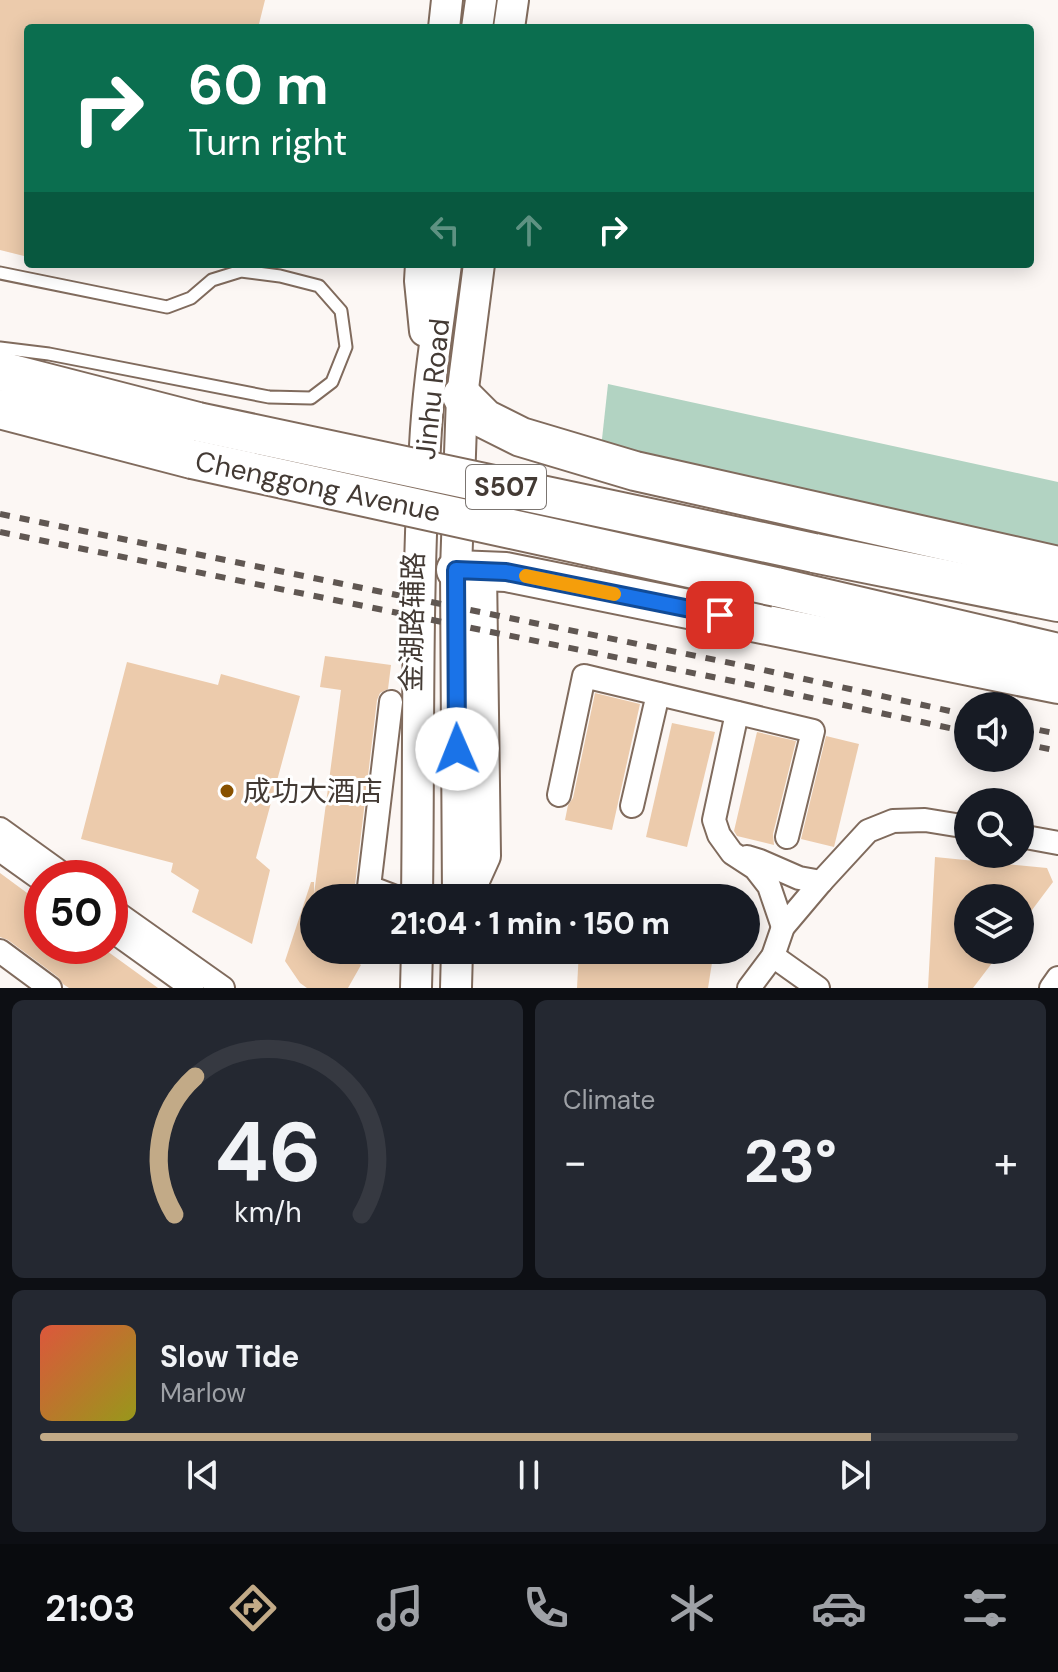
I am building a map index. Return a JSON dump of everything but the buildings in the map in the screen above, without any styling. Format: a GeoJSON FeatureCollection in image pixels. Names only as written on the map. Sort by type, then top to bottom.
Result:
{"type":"FeatureCollection","features":[{"type":"Feature","properties":{"kind":"highway","name":"Chenggong Avenue"},"geometry":{"type":"LineString","coordinates":[[0,371],[195,440],[776,587],[1058,653]]}},
{"type":"Feature","properties":{"kind":"highway"},"geometry":{"type":"LineString","coordinates":[[446,390],[485,419],[521,437],[635,471],[1058,566]]}},
{"type":"Feature","properties":{"kind":"highway","name":"Chenggong Avenue"},"geometry":{"type":"LineString","coordinates":[[0,409],[195,440],[814,553],[1058,602]]}},
{"type":"Feature","properties":{"kind":"highway"},"geometry":{"type":"LineString","coordinates":[[468,571],[506,572],[1058,684]]}},
{"type":"Feature","properties":{"kind":"main road"},"geometry":{"type":"LineString","coordinates":[[444,24],[447,0]]}},
{"type":"Feature","properties":{"kind":"main road"},"geometry":{"type":"LineString","coordinates":[[478,24],[481,0]]}},
{"type":"Feature","properties":{"kind":"main road"},"geometry":{"type":"LineString","coordinates":[[510,24],[513,0]]}},
{"type":"Feature","properties":{"kind":"main road"},"geometry":{"type":"LineString","coordinates":[[528,24],[531,0]]}},
{"type":"Feature","properties":{"kind":"main road"},"geometry":{"type":"LineString","coordinates":[[421,268],[420,281],[446,390]]}},
{"type":"Feature","properties":{"kind":"main road","name":"Jinhu Road"},"geometry":{"type":"LineString","coordinates":[[446,268],[446,390],[468,571],[458,884]]}},
{"type":"Feature","properties":{"kind":"main road","name":"Jinhu Road"},"geometry":{"type":"LineString","coordinates":[[417,884],[425,446],[446,390],[467,355],[478,268]]}},
{"type":"Feature","properties":{"kind":"main road"},"geometry":{"type":"LineString","coordinates":[[467,355],[495,268]]}},
{"type":"Feature","properties":{"kind":"main road"},"geometry":{"type":"LineString","coordinates":[[468,571],[485,856],[472,884]]}},
{"type":"Feature","properties":{"kind":"main road"},"geometry":{"type":"LineString","coordinates":[[456,988],[457,964]]}},
{"type":"Feature","properties":{"kind":"street"},"geometry":{"type":"LineString","coordinates":[[559,795],[584,676],[813,731],[787,837]]}},
{"type":"Feature","properties":{"kind":"street"},"geometry":{"type":"LineString","coordinates":[[632,806],[658,694]]}},
{"type":"Feature","properties":{"kind":"street"},"geometry":{"type":"LineString","coordinates":[[369,884],[391,702]]}},
{"type":"Feature","properties":{"kind":"street"},"geometry":{"type":"LineString","coordinates":[[737,713],[714,820],[719,835],[732,853],[755,868],[769,886],[783,927]]}},
{"type":"Feature","properties":{"kind":"street"},"geometry":{"type":"LineString","coordinates":[[749,988],[773,956],[783,927],[868,831],[893,821],[925,820],[954,825]]}},
{"type":"Feature","properties":{"kind":"street"},"geometry":{"type":"LineString","coordinates":[[0,829],[43,860]]}},
{"type":"Feature","properties":{"kind":"street"},"geometry":{"type":"LineString","coordinates":[[1034,839],[1058,843]]}},
{"type":"Feature","properties":{"kind":"street"},"geometry":{"type":"LineString","coordinates":[[0,850],[24,867]]}},
{"type":"Feature","properties":{"kind":"street"},"geometry":{"type":"LineString","coordinates":[[732,853],[799,878],[821,882]]}},
{"type":"Feature","properties":{"kind":"street"},"geometry":{"type":"LineString","coordinates":[[128,921],[223,988]]}},
{"type":"Feature","properties":{"kind":"street"},"geometry":{"type":"LineString","coordinates":[[128,942],[192,988]]}},
{"type":"Feature","properties":{"kind":"street"},"geometry":{"type":"LineString","coordinates":[[0,951],[50,988]]}},
{"type":"Feature","properties":{"kind":"street"},"geometry":{"type":"LineString","coordinates":[[773,956],[818,988]]}},
{"type":"Feature","properties":{"kind":"street"},"geometry":{"type":"LineString","coordinates":[[1051,988],[1058,978]]}},
{"type":"Feature","properties":{"kind":"lane"},"geometry":{"type":"LineString","coordinates":[[0,273],[167,307],[191,298],[212,280],[241,271],[280,276],[319,286],[341,311],[346,347],[332,382],[311,398],[269,397],[49,354],[0,348]]}},
{"type":"Feature","properties":{"kind":"green space"},"geometry":{"type":"Polygon","coordinates":[[[608,384],[1058,482],[1058,547],[601,448],[608,384]]]}},
{"type":"Feature","properties":{"kind":"railway"},"geometry":{"type":"LineString","coordinates":[[0,514],[750,667],[954,712]]}},
{"type":"Feature","properties":{"kind":"railway"},"geometry":{"type":"LineString","coordinates":[[0,532],[954,729]]}},
{"type":"Feature","properties":{"kind":"railway"},"geometry":{"type":"LineString","coordinates":[[1034,729],[1058,734]]}},
{"type":"Feature","properties":{"kind":"railway"},"geometry":{"type":"LineString","coordinates":[[1034,746],[1058,751]]}},
{"type":"Feature","properties":{"kind":"slow traffic"},"geometry":{"type":"LineString","coordinates":[[526,576],[614,594]]}},
{"type":"Feature","properties":{"kind":"place","name":"成功大酒店"},"geometry":{"type":"Point","coordinates":[227,791]}},
{"type":"Feature","properties":{"kind":"route"},"geometry":{"type":"LineString","coordinates":[[457,749],[456,570],[506,572],[720,615]]}}]}
